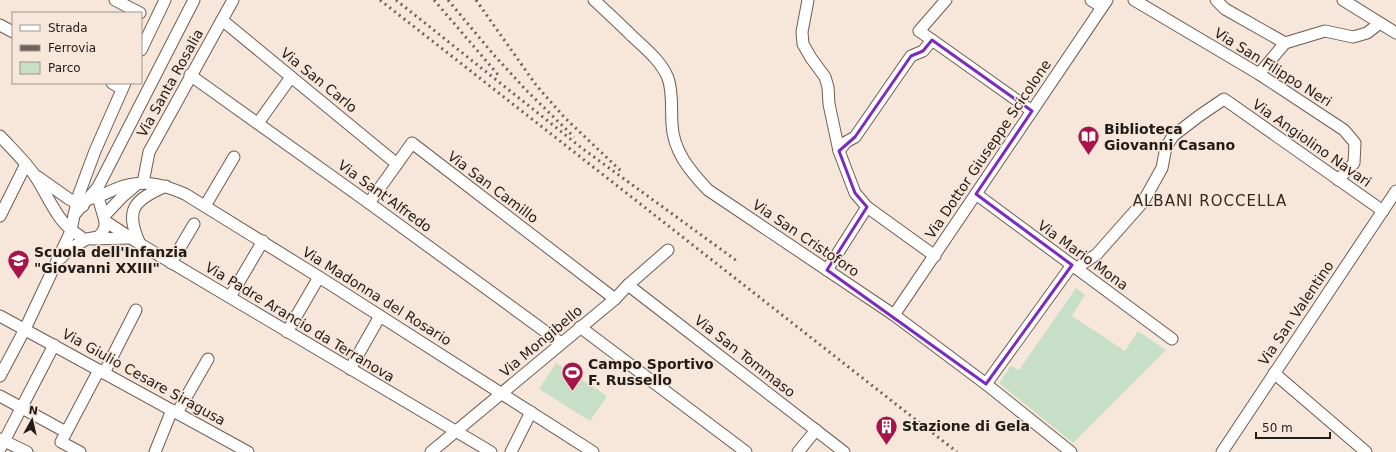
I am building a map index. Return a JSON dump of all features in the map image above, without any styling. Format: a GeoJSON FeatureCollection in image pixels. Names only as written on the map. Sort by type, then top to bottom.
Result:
{"type":"FeatureCollection","features":[{"type":"Feature","properties":{"kind":"street"},"geometry":{"type":"LineString","coordinates":[[115,0],[138,12]]}},
{"type":"Feature","properties":{"kind":"street"},"geometry":{"type":"LineString","coordinates":[[142,48],[165,0]]}},
{"type":"Feature","properties":{"kind":"street"},"geometry":{"type":"LineString","coordinates":[[55,264],[69,249],[84,215],[194,0]]}},
{"type":"Feature","properties":{"kind":"street","name":"Via Santa Rosalia"},"geometry":{"type":"LineString","coordinates":[[140,184],[149,152],[190,75],[233,0]]}},
{"type":"Feature","properties":{"kind":"street","name":"Via San Cristoforo"},"geometry":{"type":"LineString","coordinates":[[594,0],[654,56],[664,72],[670,87],[672,124],[675,141],[683,160],[708,190],[894,316],[986,384],[1071,452]]}},
{"type":"Feature","properties":{"kind":"street"},"geometry":{"type":"LineString","coordinates":[[808,0],[802,32],[803,44],[825,77],[839,151],[855,193],[867,207],[934,256]]}},
{"type":"Feature","properties":{"kind":"street"},"geometry":{"type":"LineString","coordinates":[[946,0],[919,31],[1032,111]]}},
{"type":"Feature","properties":{"kind":"street"},"geometry":{"type":"LineString","coordinates":[[1091,0],[1104,4]]}},
{"type":"Feature","properties":{"kind":"street","name":"Via San Filippo Neri"},"geometry":{"type":"LineString","coordinates":[[1134,0],[1259,74],[1344,130],[1355,143],[1354,163],[1338,180]]}},
{"type":"Feature","properties":{"kind":"street"},"geometry":{"type":"LineString","coordinates":[[1216,0],[1225,9],[1285,43]]}},
{"type":"Feature","properties":{"kind":"street"},"geometry":{"type":"LineString","coordinates":[[1343,0],[1396,33]]}},
{"type":"Feature","properties":{"kind":"street","name":"Via Dottor Giuseppe Scicolone"},"geometry":{"type":"LineString","coordinates":[[894,316],[1104,4]]}},
{"type":"Feature","properties":{"kind":"street"},"geometry":{"type":"LineString","coordinates":[[142,14],[155,21]]}},
{"type":"Feature","properties":{"kind":"street","name":"Via San Carlo"},"geometry":{"type":"LineString","coordinates":[[222,20],[397,164]]}},
{"type":"Feature","properties":{"kind":"street"},"geometry":{"type":"LineString","coordinates":[[1259,74],[1285,43],[1325,30],[1353,37],[1367,33],[1380,23]]}},
{"type":"Feature","properties":{"kind":"street"},"geometry":{"type":"LineString","coordinates":[[0,25],[12,31]]}},
{"type":"Feature","properties":{"kind":"street"},"geometry":{"type":"LineString","coordinates":[[839,151],[846,142],[855,137],[911,56],[923,51],[932,40]]}},
{"type":"Feature","properties":{"kind":"street","name":"Via Sant'Alfredo"},"geometry":{"type":"LineString","coordinates":[[190,75],[561,343]]}},
{"type":"Feature","properties":{"kind":"street"},"geometry":{"type":"LineString","coordinates":[[258,123],[291,77]]}},
{"type":"Feature","properties":{"kind":"street"},"geometry":{"type":"LineString","coordinates":[[0,376],[25,329],[55,264],[84,215],[95,151],[124,86]]}},
{"type":"Feature","properties":{"kind":"street","name":"Via Angiolino Navari"},"geometry":{"type":"LineString","coordinates":[[1075,267],[1081,265],[1097,254],[1143,202],[1162,168],[1166,147],[1173,136],[1224,99],[1383,211]]}},
{"type":"Feature","properties":{"kind":"street"},"geometry":{"type":"LineString","coordinates":[[0,136],[30,169],[69,199],[84,215],[98,237],[105,227],[104,217],[123,196],[140,184]]}},
{"type":"Feature","properties":{"kind":"street","name":"Via San Camillo"},"geometry":{"type":"LineString","coordinates":[[369,203],[412,144],[615,299]]}},
{"type":"Feature","properties":{"kind":"street"},"geometry":{"type":"LineString","coordinates":[[205,206],[234,157]]}},
{"type":"Feature","properties":{"kind":"street"},"geometry":{"type":"LineString","coordinates":[[30,169],[64,224],[84,215],[120,188],[140,184]]}},
{"type":"Feature","properties":{"kind":"street"},"geometry":{"type":"LineString","coordinates":[[0,216],[30,169]]}},
{"type":"Feature","properties":{"kind":"street","name":"Via Madonna del Rosario"},"geometry":{"type":"LineString","coordinates":[[140,184],[153,183],[166,186],[185,194],[320,277],[593,452]]}},
{"type":"Feature","properties":{"kind":"street"},"geometry":{"type":"LineString","coordinates":[[140,244],[133,230],[132,216],[135,207],[142,198],[166,186]]}},
{"type":"Feature","properties":{"kind":"street","name":"Via San Valentino"},"geometry":{"type":"LineString","coordinates":[[1222,452],[1396,191]]}},
{"type":"Feature","properties":{"kind":"street","name":"Via Mario Mona"},"geometry":{"type":"LineString","coordinates":[[976,194],[1172,339]]}},
{"type":"Feature","properties":{"kind":"street"},"geometry":{"type":"LineString","coordinates":[[828,270],[867,207]]}},
{"type":"Feature","properties":{"kind":"street"},"geometry":{"type":"LineString","coordinates":[[84,215],[104,217]]}},
{"type":"Feature","properties":{"kind":"street"},"geometry":{"type":"LineString","coordinates":[[84,215],[130,238]]}},
{"type":"Feature","properties":{"kind":"street","name":"Via Padre Arancio da Terranova"},"geometry":{"type":"LineString","coordinates":[[104,217],[130,238],[491,452]]}},
{"type":"Feature","properties":{"kind":"street"},"geometry":{"type":"LineString","coordinates":[[172,263],[194,224]]}},
{"type":"Feature","properties":{"kind":"street"},"geometry":{"type":"LineString","coordinates":[[230,297],[263,241]]}},
{"type":"Feature","properties":{"kind":"street","name":"Via Mongibello"},"geometry":{"type":"LineString","coordinates":[[431,452],[615,299],[628,285],[668,250]]}},
{"type":"Feature","properties":{"kind":"street"},"geometry":{"type":"LineString","coordinates":[[986,384],[1075,267]]}},
{"type":"Feature","properties":{"kind":"street"},"geometry":{"type":"LineString","coordinates":[[288,332],[320,277]]}},
{"type":"Feature","properties":{"kind":"street","name":"Via San Tommaso"},"geometry":{"type":"LineString","coordinates":[[628,285],[844,452]]}},
{"type":"Feature","properties":{"kind":"street"},"geometry":{"type":"LineString","coordinates":[[80,452],[61,442],[136,310]]}},
{"type":"Feature","properties":{"kind":"street","name":"Via Giulio Cesare Siragusa"},"geometry":{"type":"LineString","coordinates":[[0,316],[248,452]]}},
{"type":"Feature","properties":{"kind":"street"},"geometry":{"type":"LineString","coordinates":[[350,369],[380,316]]}},
{"type":"Feature","properties":{"kind":"street"},"geometry":{"type":"LineString","coordinates":[[580,327],[746,452]]}},
{"type":"Feature","properties":{"kind":"street"},"geometry":{"type":"LineString","coordinates":[[27,452],[1,443],[22,408],[54,345]]}},
{"type":"Feature","properties":{"kind":"street"},"geometry":{"type":"LineString","coordinates":[[156,452],[175,412],[208,359]]}},
{"type":"Feature","properties":{"kind":"street"},"geometry":{"type":"LineString","coordinates":[[1274,373],[1366,452]]}},
{"type":"Feature","properties":{"kind":"street"},"geometry":{"type":"LineString","coordinates":[[0,396],[66,432]]}},
{"type":"Feature","properties":{"kind":"street"},"geometry":{"type":"LineString","coordinates":[[511,452],[531,412]]}},
{"type":"Feature","properties":{"kind":"street"},"geometry":{"type":"LineString","coordinates":[[798,452],[816,430]]}},
{"type":"Feature","properties":{"kind":"highlighted area"},"geometry":{"type":"Polygon","coordinates":[[[932,40],[1032,111],[976,194],[1072,265],[986,384],[827,270],[867,207],[855,193],[839,151],[855,137],[911,56],[923,51],[932,40]]]}},
{"type":"Feature","properties":{"kind":"green space"},"geometry":{"type":"Polygon","coordinates":[[[1076,288],[1085,295],[1072,316],[1125,351],[1138,331],[1166,350],[1073,443],[999,383],[1011,366],[1019,370],[1076,288]]]}},
{"type":"Feature","properties":{"kind":"green space","name":"Campo Sportivo F. Russello"},"geometry":{"type":"Polygon","coordinates":[[[556,363],[607,396],[590,421],[539,389],[556,363]]]}},
{"type":"Feature","properties":{"kind":"railway"},"geometry":{"type":"LineString","coordinates":[[380,0],[957,452]]}},
{"type":"Feature","properties":{"kind":"railway"},"geometry":{"type":"LineString","coordinates":[[396,0],[583,149],[737,261]]}},
{"type":"Feature","properties":{"kind":"railway"},"geometry":{"type":"LineString","coordinates":[[434,0],[500,77]]}},
{"type":"Feature","properties":{"kind":"railway"},"geometry":{"type":"LineString","coordinates":[[448,0],[493,54],[526,90],[574,137]]}},
{"type":"Feature","properties":{"kind":"railway"},"geometry":{"type":"LineString","coordinates":[[476,0],[536,85],[564,117],[622,172]]}},
{"type":"Feature","properties":{"kind":"place","name":"Biblioteca Giovanni Casano"},"geometry":{"type":"Point","coordinates":[1089,156]}},
{"type":"Feature","properties":{"kind":"place","name":"Scuola dell'Infanzia \"Giovanni XXIII\""},"geometry":{"type":"Point","coordinates":[19,280]}},
{"type":"Feature","properties":{"kind":"place","name":"Campo Sportivo F. Russello"},"geometry":{"type":"Point","coordinates":[573,392]}},
{"type":"Feature","properties":{"kind":"place","name":"Stazione di Gela"},"geometry":{"type":"Point","coordinates":[887,446]}},
{"type":"Feature","properties":{"kind":"district","name":"ALBANI ROCCELLA"},"geometry":{"type":"Point","coordinates":[1210,201]}}]}
